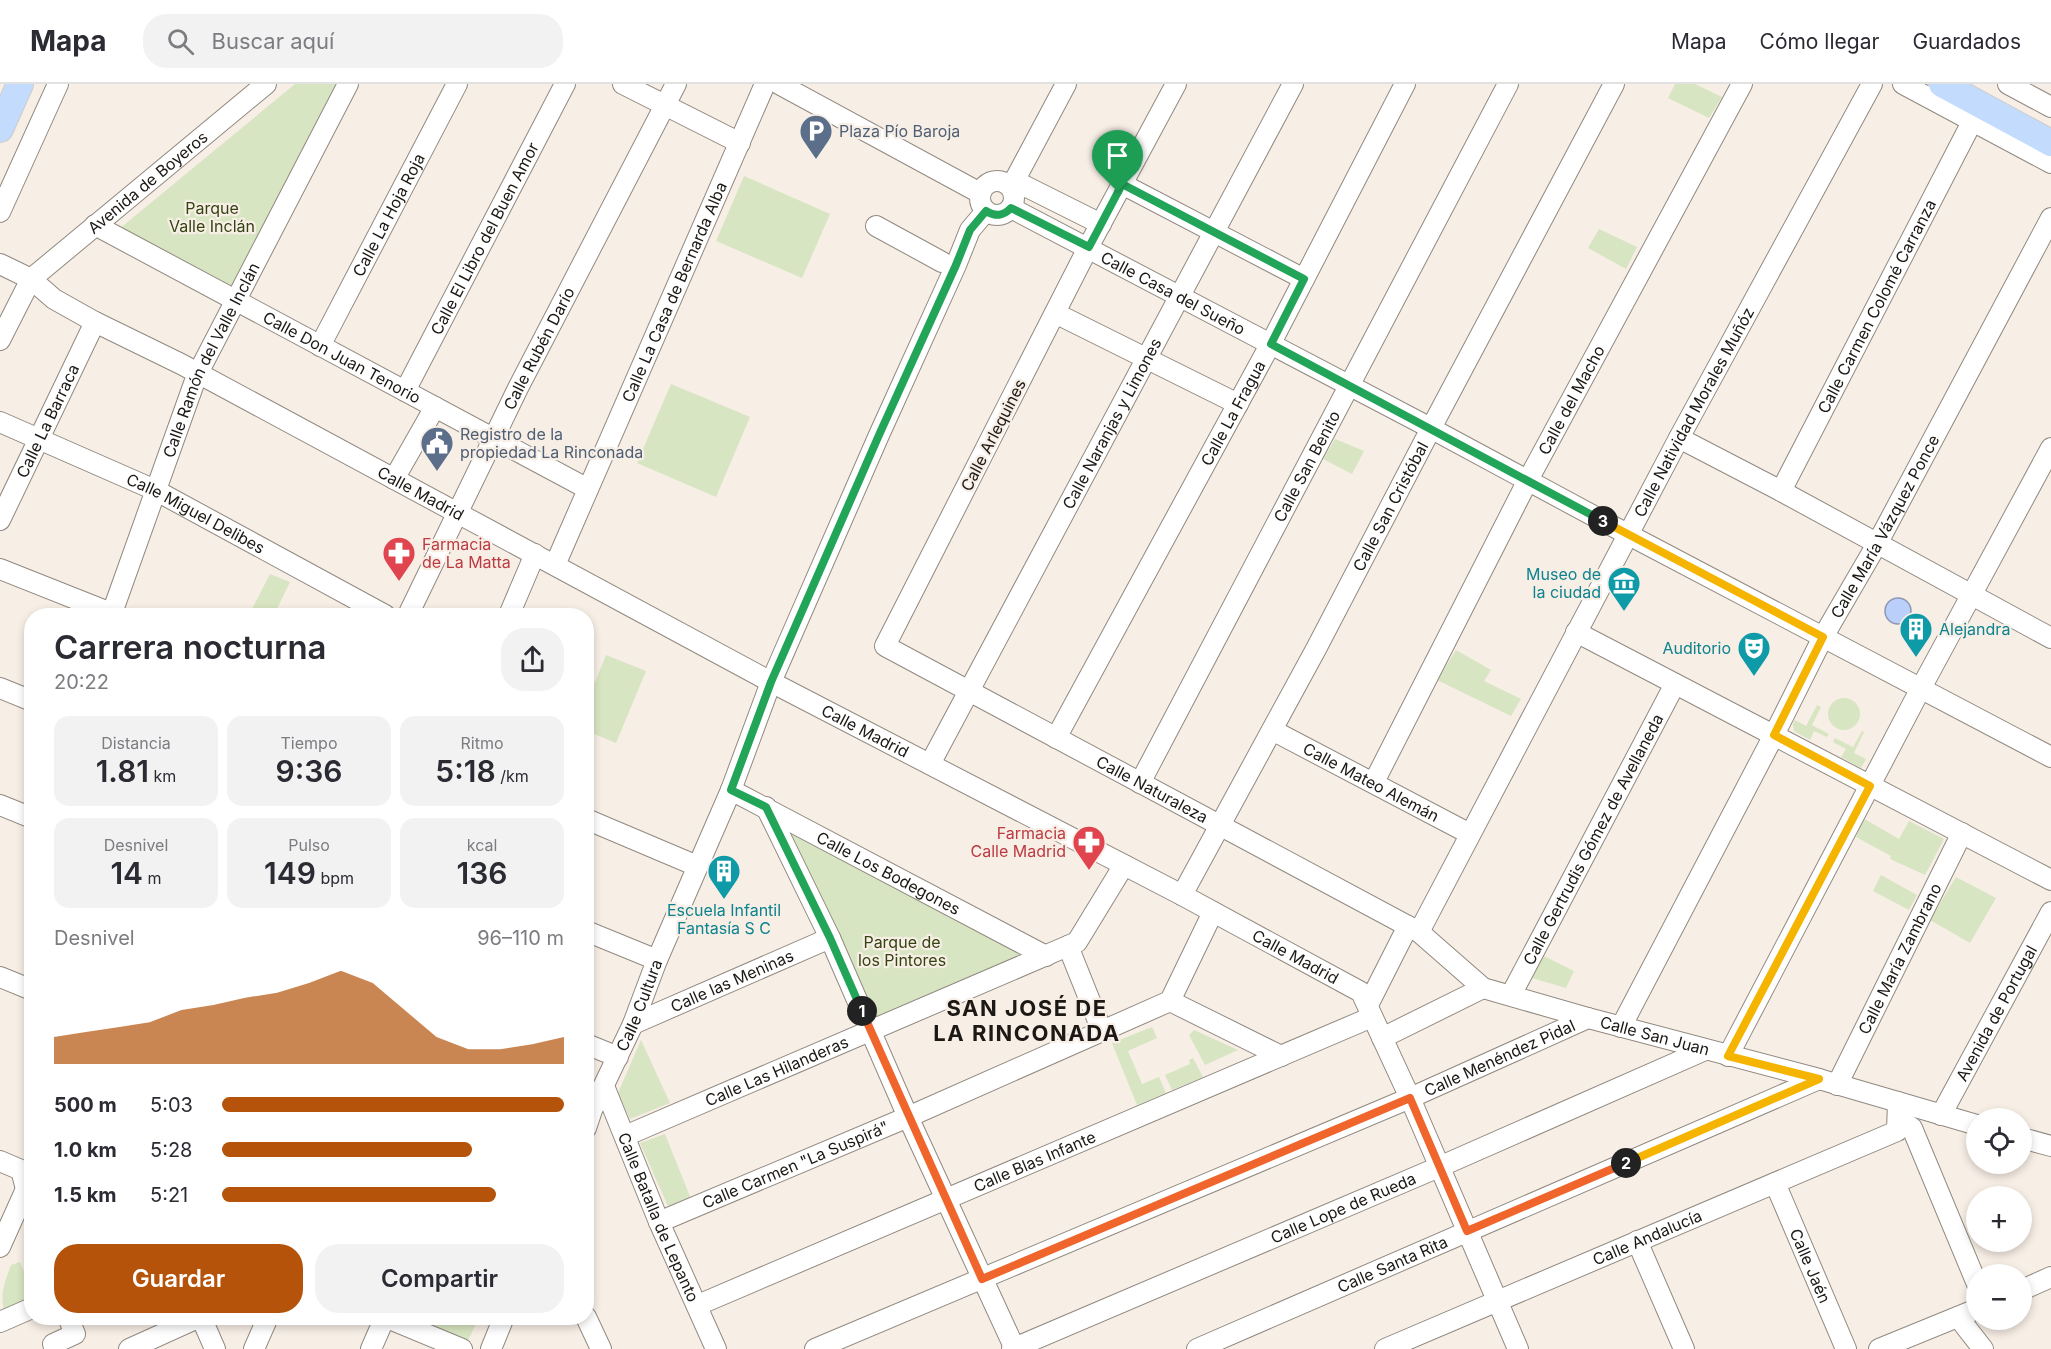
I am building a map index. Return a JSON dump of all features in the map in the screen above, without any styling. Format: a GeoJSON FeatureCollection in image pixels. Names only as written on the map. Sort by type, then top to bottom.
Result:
{"type":"FeatureCollection","features":[{"type":"Feature","properties":{"kind":"main road"},"geometry":{"type":"LineString","coordinates":[[0,129],[20,84]]}},
{"type":"Feature","properties":{"kind":"main road"},"geometry":{"type":"LineString","coordinates":[[1942,84],[2051,143]]}},
{"type":"Feature","properties":{"kind":"main road"},"geometry":{"type":"LineString","coordinates":[[1961,84],[2051,131]]}},
{"type":"Feature","properties":{"kind":"street"},"geometry":{"type":"LineString","coordinates":[[3,204],[58,84]]}},
{"type":"Feature","properties":{"kind":"street","name":"Avenida de Boyeros"},"geometry":{"type":"LineString","coordinates":[[31,279],[266,84]]}},
{"type":"Feature","properties":{"kind":"street","name":"Calle Ramón del Valle Inclán"},"geometry":{"type":"LineString","coordinates":[[116,608],[155,490],[197,375],[348,84]]}},
{"type":"Feature","properties":{"kind":"street","name":"Calle La Hoja Roja"},"geometry":{"type":"LineString","coordinates":[[320,346],[457,84]]}},
{"type":"Feature","properties":{"kind":"street","name":"Calle El Libro del Buen Amor"},"geometry":{"type":"LineString","coordinates":[[405,391],[565,84]]}},
{"type":"Feature","properties":{"kind":"street"},"geometry":{"type":"LineString","coordinates":[[623,84],[740,143]]}},
{"type":"Feature","properties":{"kind":"street","name":"Calle Rubén Darío"},"geometry":{"type":"LineString","coordinates":[[411,608],[493,438],[676,84]]}},
{"type":"Feature","properties":{"kind":"street","name":"Calle La Casa de Bernarda Alba"},"geometry":{"type":"LineString","coordinates":[[555,565],[765,84]]}},
{"type":"Feature","properties":{"kind":"street"},"geometry":{"type":"LineString","coordinates":[[784,85],[983,202],[996,215],[1002,215],[1066,84]]}},
{"type":"Feature","properties":{"kind":"street","name":"Calle Naranjas y Limones"},"geometry":{"type":"LineString","coordinates":[[930,764],[1293,84]]}},
{"type":"Feature","properties":{"kind":"street","name":"Calle La Fragua"},"geometry":{"type":"LineString","coordinates":[[1056,738],[1271,344],[1405,84]]}},
{"type":"Feature","properties":{"kind":"street","name":"Calle San Benito"},"geometry":{"type":"LineString","coordinates":[[1140,783],[1508,84]]}},
{"type":"Feature","properties":{"kind":"street","name":"Calle San Cristóbal"},"geometry":{"type":"LineString","coordinates":[[1182,895],[1221,826],[1614,84]]}},
{"type":"Feature","properties":{"kind":"street","name":"Calle del Macho"},"geometry":{"type":"LineString","coordinates":[[1374,782],[1528,480],[1742,84]]}},
{"type":"Feature","properties":{"kind":"street","name":"Calle Natividad Morales Muñóz"},"geometry":{"type":"LineString","coordinates":[[1370,1011],[1414,929],[1470,834],[1679,438],[1872,84]]}},
{"type":"Feature","properties":{"kind":"street"},"geometry":{"type":"LineString","coordinates":[[1903,84],[2051,164]]}},
{"type":"Feature","properties":{"kind":"street"},"geometry":{"type":"LineString","coordinates":[[2008,84],[2051,107]]}},
{"type":"Feature","properties":{"kind":"street","name":"Calle Arlequines"},"geometry":{"type":"LineString","coordinates":[[885,646],[1174,85]]}},
{"type":"Feature","properties":{"kind":"street","name":"Calle Carmen Colomé Carranza"},"geometry":{"type":"LineString","coordinates":[[1781,491],[1973,120]]}},
{"type":"Feature","properties":{"kind":"street"},"geometry":{"type":"LineString","coordinates":[[983,202],[986,184],[996,180],[1006,183],[1012,196]]}},
{"type":"Feature","properties":{"kind":"street"},"geometry":{"type":"LineString","coordinates":[[1012,196],[1023,184],[1101,224]]}},
{"type":"Feature","properties":{"kind":"street"},"geometry":{"type":"LineString","coordinates":[[1122,184],[1304,279]]}},
{"type":"Feature","properties":{"kind":"street","name":"Calle Casa del Sueño"},"geometry":{"type":"LineString","coordinates":[[1012,196],[1089,247],[1179,297],[2051,757]]}},
{"type":"Feature","properties":{"kind":"street","name":"Calle Cultura"},"geometry":{"type":"LineString","coordinates":[[594,1105],[633,1024],[657,960],[731,790],[771,682],[983,202]]}},
{"type":"Feature","properties":{"kind":"street","name":"Calle María Vázquez Ponce"},"geometry":{"type":"LineString","coordinates":[[1621,1027],[1823,637],[1877,544],[2051,218]]}},
{"type":"Feature","properties":{"kind":"street","name":"Calle Don Juan Tenorio"},"geometry":{"type":"LineString","coordinates":[[95,225],[588,489]]}},
{"type":"Feature","properties":{"kind":"street"},"geometry":{"type":"LineString","coordinates":[[876,226],[942,262]]}},
{"type":"Feature","properties":{"kind":"street","name":"Calle Madrid"},"geometry":{"type":"LineString","coordinates":[[0,264],[31,279],[54,298],[95,322],[181,364],[197,375],[771,682],[1182,895],[1361,992],[1410,1098],[1518,1349]]}},
{"type":"Feature","properties":{"kind":"street"},"geometry":{"type":"LineString","coordinates":[[0,340],[31,279]]}},
{"type":"Feature","properties":{"kind":"street"},"geometry":{"type":"LineString","coordinates":[[1055,313],[1238,404]]}},
{"type":"Feature","properties":{"kind":"street","name":"Calle La Barraca"},"geometry":{"type":"LineString","coordinates":[[0,520],[95,322]]}},
{"type":"Feature","properties":{"kind":"street"},"geometry":{"type":"LineString","coordinates":[[394,479],[435,407]]}},
{"type":"Feature","properties":{"kind":"street","name":"Calle Miguel Delibes"},"geometry":{"type":"LineString","coordinates":[[0,422],[155,490],[372,608]]}},
{"type":"Feature","properties":{"kind":"street"},"geometry":{"type":"LineString","coordinates":[[1679,438],[2051,638]]}},
{"type":"Feature","properties":{"kind":"street"},"geometry":{"type":"LineString","coordinates":[[1728,1056],[1921,688],[2051,448]]}},
{"type":"Feature","properties":{"kind":"street"},"geometry":{"type":"LineString","coordinates":[[512,608],[535,554]]}},
{"type":"Feature","properties":{"kind":"street"},"geometry":{"type":"LineString","coordinates":[[0,569],[99,608]]}},
{"type":"Feature","properties":{"kind":"street"},"geometry":{"type":"LineString","coordinates":[[1576,632],[2051,880]]}},
{"type":"Feature","properties":{"kind":"street","name":"Calle Naturaleza"},"geometry":{"type":"LineString","coordinates":[[885,646],[1414,929]]}},
{"type":"Feature","properties":{"kind":"street","name":"Calle Gertrudis Gómez de Avellaneda"},"geometry":{"type":"LineString","coordinates":[[1511,995],[1675,684]]}},
{"type":"Feature","properties":{"kind":"street"},"geometry":{"type":"LineString","coordinates":[[0,688],[24,698]]}},
{"type":"Feature","properties":{"kind":"street","name":"Calle Mateo Alemán"},"geometry":{"type":"LineString","coordinates":[[1272,730],[1470,834]]}},
{"type":"Feature","properties":{"kind":"street","name":"Calle Los Bodegones"},"geometry":{"type":"LineString","coordinates":[[731,790],[1046,956]]}},
{"type":"Feature","properties":{"kind":"street"},"geometry":{"type":"LineString","coordinates":[[0,805],[24,815]]}},
{"type":"Feature","properties":{"kind":"street"},"geometry":{"type":"LineString","coordinates":[[766,807],[830,938],[908,1117],[1014,1349]]}},
{"type":"Feature","properties":{"kind":"street"},"geometry":{"type":"LineString","coordinates":[[594,822],[698,867]]}},
{"type":"Feature","properties":{"kind":"street","name":"Calle María Zambrano"},"geometry":{"type":"LineString","coordinates":[[1828,1082],[1962,833]]}},
{"type":"Feature","properties":{"kind":"street","name":"Calle Las Hilanderas"},"geometry":{"type":"LineString","coordinates":[[625,1137],[1077,942],[1124,865]]}},
{"type":"Feature","properties":{"kind":"street"},"geometry":{"type":"LineString","coordinates":[[1213,912],[1170,1001],[1281,1056]]}},
{"type":"Feature","properties":{"kind":"street","name":"Avenida de Portugal"},"geometry":{"type":"LineString","coordinates":[[1941,1115],[2051,912]]}},
{"type":"Feature","properties":{"kind":"street","name":"Calle San Juan"},"geometry":{"type":"LineString","coordinates":[[1414,929],[1483,988],[1828,1082],[1898,1110],[1941,1115],[1966,1122]]}},
{"type":"Feature","properties":{"kind":"street"},"geometry":{"type":"LineString","coordinates":[[594,934],[657,960]]}},
{"type":"Feature","properties":{"kind":"street","name":"Calle las Meninas"},"geometry":{"type":"LineString","coordinates":[[633,1024],[830,938]]}},
{"type":"Feature","properties":{"kind":"street"},"geometry":{"type":"LineString","coordinates":[[1068,946],[1102,1031]]}},
{"type":"Feature","properties":{"kind":"street"},"geometry":{"type":"LineString","coordinates":[[0,976],[24,986]]}},
{"type":"Feature","properties":{"kind":"street"},"geometry":{"type":"LineString","coordinates":[[1382,1038],[1483,988]]}},
{"type":"Feature","properties":{"kind":"street","name":"Calle Carmen \"La Suspirá\""},"geometry":{"type":"LineString","coordinates":[[659,1222],[908,1117],[1170,1001]]}},
{"type":"Feature","properties":{"kind":"street","name":"Calle Blas Infante"},"geometry":{"type":"LineString","coordinates":[[698,1305],[1281,1056],[1370,1011]]}},
{"type":"Feature","properties":{"kind":"street","name":"Calle Menéndez Pidal"},"geometry":{"type":"LineString","coordinates":[[815,1349],[1410,1098],[1588,1018]]}},
{"type":"Feature","properties":{"kind":"street"},"geometry":{"type":"LineString","coordinates":[[594,1047],[618,1057]]}},
{"type":"Feature","properties":{"kind":"street","name":"Calle Lope de Rueda"},"geometry":{"type":"LineString","coordinates":[[1014,1349],[1440,1167],[1705,1050]]}},
{"type":"Feature","properties":{"kind":"street","name":"Calle Santa Rita"},"geometry":{"type":"LineString","coordinates":[[1197,1349],[1467,1231],[1828,1082]]}},
{"type":"Feature","properties":{"kind":"street","name":"Calle Batalla de Lepanto"},"geometry":{"type":"LineString","coordinates":[[604,1086],[659,1222],[716,1349]]}},
{"type":"Feature","properties":{"kind":"street"},"geometry":{"type":"LineString","coordinates":[[1898,1110],[1912,1128],[1969,1264]]}},
{"type":"Feature","properties":{"kind":"street","name":"Calle Andalucía"},"geometry":{"type":"LineString","coordinates":[[1385,1349],[1897,1131],[1898,1110]]}},
{"type":"Feature","properties":{"kind":"street"},"geometry":{"type":"LineString","coordinates":[[2032,1141],[2051,1146]]}},
{"type":"Feature","properties":{"kind":"street"},"geometry":{"type":"LineString","coordinates":[[0,1161],[21,1170],[24,1177]]}},
{"type":"Feature","properties":{"kind":"street","name":"Calle Jaén"},"geometry":{"type":"LineString","coordinates":[[1775,1183],[1846,1349]]}},
{"type":"Feature","properties":{"kind":"street"},"geometry":{"type":"LineString","coordinates":[[0,1247],[24,1198]]}},
{"type":"Feature","properties":{"kind":"street"},"geometry":{"type":"LineString","coordinates":[[1638,1241],[1684,1349]]}},
{"type":"Feature","properties":{"kind":"street"},"geometry":{"type":"LineString","coordinates":[[2032,1286],[2051,1277]]}},
{"type":"Feature","properties":{"kind":"street"},"geometry":{"type":"LineString","coordinates":[[0,1322],[24,1312]]}},
{"type":"Feature","properties":{"kind":"street"},"geometry":{"type":"LineString","coordinates":[[1879,1349],[1966,1314]]}},
{"type":"Feature","properties":{"kind":"street"},"geometry":{"type":"LineString","coordinates":[[1959,1317],[1983,1349]]}},
{"type":"Feature","properties":{"kind":"street"},"geometry":{"type":"LineString","coordinates":[[55,1349],[53,1344],[75,1334],[71,1325]]}},
{"type":"Feature","properties":{"kind":"street"},"geometry":{"type":"LineString","coordinates":[[129,1349],[183,1325]]}},
{"type":"Feature","properties":{"kind":"street"},"geometry":{"type":"LineString","coordinates":[[204,1325],[215,1349]]}},
{"type":"Feature","properties":{"kind":"street"},"geometry":{"type":"LineString","coordinates":[[254,1349],[264,1325]]}},
{"type":"Feature","properties":{"kind":"street"},"geometry":{"type":"LineString","coordinates":[[372,1349],[382,1325]]}},
{"type":"Feature","properties":{"kind":"street"},"geometry":{"type":"LineString","coordinates":[[404,1325],[462,1349]]}},
{"type":"Feature","properties":{"kind":"street"},"geometry":{"type":"LineString","coordinates":[[491,1349],[501,1325]]}},
{"type":"Feature","properties":{"kind":"street"},"geometry":{"type":"LineString","coordinates":[[590,1325],[601,1349]]}},
{"type":"Feature","properties":{"kind":"green space","name":"Parque Valle Inclán"},"geometry":{"type":"Polygon","coordinates":[[[295,84],[339,84],[233,287],[119,229],[295,84]]]}},
{"type":"Feature","properties":{"kind":"green space"},"geometry":{"type":"Polygon","coordinates":[[[1675,84],[1695,84],[1722,97],[1709,118],[1668,98],[1675,84]]]}},
{"type":"Feature","properties":{"kind":"green space"},"geometry":{"type":"Polygon","coordinates":[[[744,176],[830,214],[802,278],[716,241],[744,176]]]}},
{"type":"Feature","properties":{"kind":"green space"},"geometry":{"type":"Polygon","coordinates":[[[1599,229],[1637,247],[1626,269],[1588,248],[1599,229]]]}},
{"type":"Feature","properties":{"kind":"green space"},"geometry":{"type":"Polygon","coordinates":[[[671,384],[750,417],[716,497],[637,463],[671,384]]]}},
{"type":"Feature","properties":{"kind":"green space"},"geometry":{"type":"Polygon","coordinates":[[[1335,439],[1364,451],[1352,474],[1323,459],[1335,439]]]}},
{"type":"Feature","properties":{"kind":"green space"},"geometry":{"type":"Polygon","coordinates":[[[270,574],[290,582],[277,608],[253,608],[270,574]]]}},
{"type":"Feature","properties":{"kind":"green space"},"geometry":{"type":"Polygon","coordinates":[[[1456,650],[1491,670],[1484,681],[1521,699],[1511,716],[1437,680],[1456,650]]]}},
{"type":"Feature","properties":{"kind":"green space"},"geometry":{"type":"Polygon","coordinates":[[[606,655],[646,671],[616,743],[594,734],[594,685],[606,655]]]}},
{"type":"Feature","properties":{"kind":"green space"},"geometry":{"type":"Polygon","coordinates":[[[1844,698],[1855,703],[1860,714],[1855,725],[1844,730],[1833,725],[1828,714],[1833,703],[1844,698]]]}},
{"type":"Feature","properties":{"kind":"green space"},"geometry":{"type":"Polygon","coordinates":[[[1817,705],[1821,707],[1812,725],[1829,734],[1827,737],[1814,731],[1810,740],[1794,731],[1793,724],[1795,720],[1806,726],[1817,705]]]}},
{"type":"Feature","properties":{"kind":"green space"},"geometry":{"type":"Polygon","coordinates":[[[1862,731],[1864,732],[1854,753],[1866,759],[1861,768],[1841,757],[1846,749],[1833,742],[1835,738],[1853,747],[1862,731]]]}},
{"type":"Feature","properties":{"kind":"green space"},"geometry":{"type":"Polygon","coordinates":[[[1863,818],[1899,839],[1909,821],[1944,839],[1925,875],[1890,859],[1891,856],[1856,837],[1863,818]]]}},
{"type":"Feature","properties":{"kind":"green space","name":"Parque de los Pintores"},"geometry":{"type":"Polygon","coordinates":[[[789,831],[1027,956],[874,1020],[787,835],[789,831]]]}},
{"type":"Feature","properties":{"kind":"green space"},"geometry":{"type":"Polygon","coordinates":[[[1881,875],[1917,895],[1909,910],[1873,891],[1881,875]]]}},
{"type":"Feature","properties":{"kind":"green space"},"geometry":{"type":"Polygon","coordinates":[[[1956,877],[1996,898],[1970,943],[1930,920],[1956,877]]]}},
{"type":"Feature","properties":{"kind":"green space"},"geometry":{"type":"Polygon","coordinates":[[[1544,956],[1574,971],[1566,988],[1532,978],[1544,956]]]}},
{"type":"Feature","properties":{"kind":"green space"},"geometry":{"type":"Polygon","coordinates":[[[1152,1027],[1157,1038],[1128,1051],[1142,1084],[1159,1077],[1166,1093],[1137,1105],[1112,1043],[1152,1027]]]}},
{"type":"Feature","properties":{"kind":"green space"},"geometry":{"type":"Polygon","coordinates":[[[1194,1030],[1238,1050],[1205,1065],[1189,1035],[1194,1030]]]}},
{"type":"Feature","properties":{"kind":"green space"},"geometry":{"type":"Polygon","coordinates":[[[641,1040],[670,1103],[630,1119],[618,1093],[641,1040]]]}},
{"type":"Feature","properties":{"kind":"green space"},"geometry":{"type":"Polygon","coordinates":[[[1193,1058],[1203,1077],[1172,1090],[1165,1075],[1190,1064],[1189,1060],[1193,1058]]]}},
{"type":"Feature","properties":{"kind":"green space"},"geometry":{"type":"Polygon","coordinates":[[[665,1134],[691,1199],[668,1206],[640,1143],[665,1134]]]}},
{"type":"Feature","properties":{"kind":"green space"},"geometry":{"type":"Polygon","coordinates":[[[20,1262],[24,1271],[24,1308],[5,1317],[4,1285],[11,1265],[20,1262]]]}},
{"type":"Feature","properties":{"kind":"green space"},"geometry":{"type":"Polygon","coordinates":[[[423,1325],[475,1325],[467,1343],[423,1325]]]}},
{"type":"Feature","properties":{"kind":"water"},"geometry":{"type":"Polygon","coordinates":[[[1898,598],[1907,602],[1911,611],[1907,620],[1898,624],[1889,620],[1885,611],[1889,602],[1898,598]]]}},
{"type":"Feature","properties":{"kind":"place","name":"Plaza Pío Baroja"},"geometry":{"type":"Point","coordinates":[816,160]}},
{"type":"Feature","properties":{"kind":"place","name":"Registro de la propiedad La Rinconada"},"geometry":{"type":"Point","coordinates":[437,472]}},
{"type":"Feature","properties":{"kind":"place","name":"Farmacia de La Matta"},"geometry":{"type":"Point","coordinates":[399,582]}},
{"type":"Feature","properties":{"kind":"place","name":"Museo de la ciudad"},"geometry":{"type":"Point","coordinates":[1624,612]}},
{"type":"Feature","properties":{"kind":"place","name":"Alejandra"},"geometry":{"type":"Point","coordinates":[1916,658]}},
{"type":"Feature","properties":{"kind":"place","name":"Auditorio"},"geometry":{"type":"Point","coordinates":[1754,677]}},
{"type":"Feature","properties":{"kind":"place","name":"Farmacia Calle Madrid"},"geometry":{"type":"Point","coordinates":[1089,871]}},
{"type":"Feature","properties":{"kind":"place","name":"Escuela Infantil Fantasía S C"},"geometry":{"type":"Point","coordinates":[724,900]}},
{"type":"Feature","properties":{"kind":"district","name":"SAN JOSÉ DE LA RINCONADA"},"geometry":{"type":"Point","coordinates":[1027,1020]}},
{"type":"Feature","properties":{"kind":"route"},"geometry":{"type":"LineString","coordinates":[[1122,184],[1304,279],[1271,344],[1823,637],[1774,735],[1870,786],[1728,1056],[1819,1079],[1467,1231],[1410,1098],[982,1279],[830,938],[766,807],[731,790],[771,682],[970,230],[986,211],[1002,215],[1011,208],[1089,247],[1118,192],[1122,184]]}}]}
